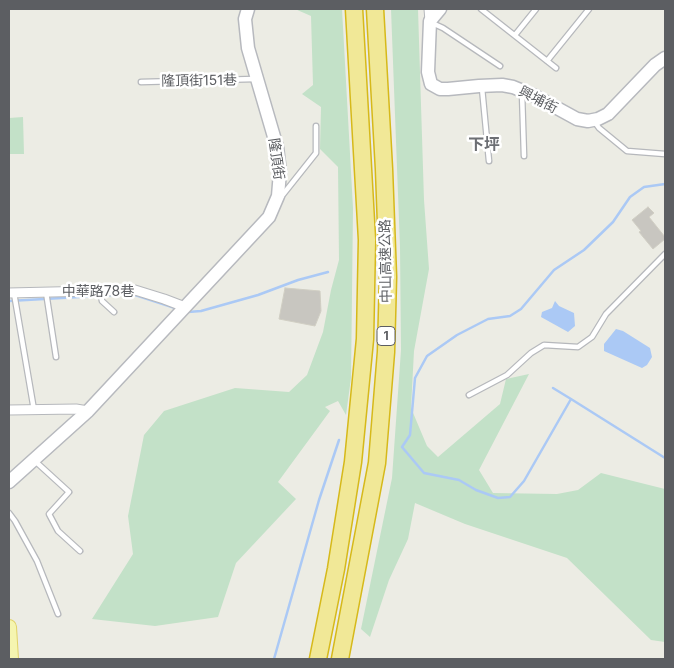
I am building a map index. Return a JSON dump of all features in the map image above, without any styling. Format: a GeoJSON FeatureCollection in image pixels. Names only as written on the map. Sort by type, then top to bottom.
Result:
{"type":"FeatureCollection","features":[{"type":"Feature","properties":{"kind":"highway","name":"中山高速公路"},"geometry":{"type":"LineString","coordinates":[[318,659],[336,569],[353,462],[365,339],[367,240],[354,9]]}},
{"type":"Feature","properties":{"kind":"highway","name":"中山高速公路"},"geometry":{"type":"LineString","coordinates":[[340,659],[377,463],[386,352],[388,277],[385,178],[375,9]]}},
{"type":"Feature","properties":{"kind":"main road"},"geometry":{"type":"LineString","coordinates":[[9,627],[11,659]]}},
{"type":"Feature","properties":{"kind":"street","name":"隆頂街"},"geometry":{"type":"LineString","coordinates":[[9,482],[88,411],[270,217],[276,204],[280,184],[279,160],[245,34],[245,20],[248,9]]}},
{"type":"Feature","properties":{"kind":"street"},"geometry":{"type":"LineString","coordinates":[[429,15],[440,9]]}},
{"type":"Feature","properties":{"kind":"street","name":"興埔街"},"geometry":{"type":"LineString","coordinates":[[429,15],[428,72],[431,84],[440,89],[502,86],[522,90],[577,119],[594,120]]}},
{"type":"Feature","properties":{"kind":"street"},"geometry":{"type":"LineString","coordinates":[[594,120],[608,114],[655,65],[665,58]]}},
{"type":"Feature","properties":{"kind":"street","name":"中華路78巷"},"geometry":{"type":"LineString","coordinates":[[11,293],[135,290],[164,299],[181,311]]}},
{"type":"Feature","properties":{"kind":"street"},"geometry":{"type":"LineString","coordinates":[[9,410],[88,411]]}},
{"type":"Feature","properties":{"kind":"lane"},"geometry":{"type":"LineString","coordinates":[[481,9],[556,68]]}},
{"type":"Feature","properties":{"kind":"lane"},"geometry":{"type":"LineString","coordinates":[[515,36],[536,9]]}},
{"type":"Feature","properties":{"kind":"lane"},"geometry":{"type":"LineString","coordinates":[[547,61],[589,9]]}},
{"type":"Feature","properties":{"kind":"lane"},"geometry":{"type":"LineString","coordinates":[[429,15],[443,28],[500,66]]}},
{"type":"Feature","properties":{"kind":"lane","name":"隆頂街151巷"},"geometry":{"type":"LineString","coordinates":[[141,82],[256,79]]}},
{"type":"Feature","properties":{"kind":"lane"},"geometry":{"type":"LineString","coordinates":[[482,86],[489,161]]}},
{"type":"Feature","properties":{"kind":"lane"},"geometry":{"type":"LineString","coordinates":[[522,90],[524,156]]}},
{"type":"Feature","properties":{"kind":"lane"},"geometry":{"type":"LineString","coordinates":[[594,120],[599,128],[627,151],[665,154]]}},
{"type":"Feature","properties":{"kind":"lane"},"geometry":{"type":"LineString","coordinates":[[276,204],[316,153],[316,126]]}},
{"type":"Feature","properties":{"kind":"lane"},"geometry":{"type":"LineString","coordinates":[[469,395],[507,375],[530,353],[544,345],[578,347],[592,337],[606,314],[665,254]]}},
{"type":"Feature","properties":{"kind":"lane"},"geometry":{"type":"LineString","coordinates":[[100,291],[102,301],[114,312]]}},
{"type":"Feature","properties":{"kind":"lane"},"geometry":{"type":"LineString","coordinates":[[11,293],[16,306],[34,410]]}},
{"type":"Feature","properties":{"kind":"lane"},"geometry":{"type":"LineString","coordinates":[[46,293],[56,357]]}},
{"type":"Feature","properties":{"kind":"lane"},"geometry":{"type":"LineString","coordinates":[[34,460],[69,492],[49,514],[58,531],[80,551]]}},
{"type":"Feature","properties":{"kind":"lane"},"geometry":{"type":"LineString","coordinates":[[9,513],[37,560],[58,614]]}},
{"type":"Feature","properties":{"kind":"green space"},"geometry":{"type":"Polygon","coordinates":[[[295,9],[342,9],[353,208],[351,378],[346,415],[338,401],[325,407],[330,411],[278,482],[296,499],[236,563],[218,617],[155,626],[92,619],[133,554],[128,516],[144,435],[164,411],[235,388],[289,392],[307,375],[323,332],[339,260],[338,167],[320,149],[321,107],[302,94],[313,85],[311,16],[295,9]]]}},
{"type":"Feature","properties":{"kind":"green space"},"geometry":{"type":"Polygon","coordinates":[[[391,9],[418,9],[424,200],[429,269],[414,351],[411,408],[427,446],[438,457],[500,404],[506,379],[529,374],[479,470],[493,493],[557,494],[578,490],[601,473],[665,489],[665,642],[651,640],[567,558],[465,524],[415,503],[408,539],[389,580],[370,637],[361,629],[392,478],[401,350],[400,247],[391,9]]]}},
{"type":"Feature","properties":{"kind":"green space"},"geometry":{"type":"Polygon","coordinates":[[[23,117],[24,154],[9,154],[9,118],[23,117]]]}},
{"type":"Feature","properties":{"kind":"water"},"geometry":{"type":"Polygon","coordinates":[[[555,301],[559,306],[574,313],[575,326],[568,332],[541,317],[542,312],[552,308],[555,301]]]}},
{"type":"Feature","properties":{"kind":"water"},"geometry":{"type":"Polygon","coordinates":[[[616,329],[623,331],[650,348],[652,357],[647,365],[642,368],[604,351],[604,344],[616,329]]]}},
{"type":"Feature","properties":{"kind":"building"},"geometry":{"type":"Polygon","coordinates":[[[648,207],[654,213],[649,217],[665,237],[653,249],[632,220],[648,207]]]}},
{"type":"Feature","properties":{"kind":"building"},"geometry":{"type":"Polygon","coordinates":[[[285,288],[320,291],[321,311],[315,326],[279,319],[285,288]]]}},
{"type":"Feature","properties":{"kind":"waterway"},"geometry":{"type":"LineString","coordinates":[[665,184],[644,187],[630,197],[613,222],[584,250],[554,270],[521,309],[510,316],[488,319],[457,335],[427,356],[415,378],[410,435],[402,447],[424,473],[459,480],[476,490],[498,498],[510,497],[524,481],[571,399],[665,458]]}},
{"type":"Feature","properties":{"kind":"waterway"},"geometry":{"type":"LineString","coordinates":[[188,312],[201,311],[258,295],[298,280],[328,272]]}},
{"type":"Feature","properties":{"kind":"waterway"},"geometry":{"type":"LineString","coordinates":[[9,301],[132,294],[178,309]]}},
{"type":"Feature","properties":{"kind":"waterway"},"geometry":{"type":"LineString","coordinates":[[553,388],[571,399]]}},
{"type":"Feature","properties":{"kind":"waterway"},"geometry":{"type":"LineString","coordinates":[[274,659],[319,500],[339,440]]}},
{"type":"Feature","properties":{"kind":"district","name":"下坪"},"geometry":{"type":"Point","coordinates":[484,145]}}]}
